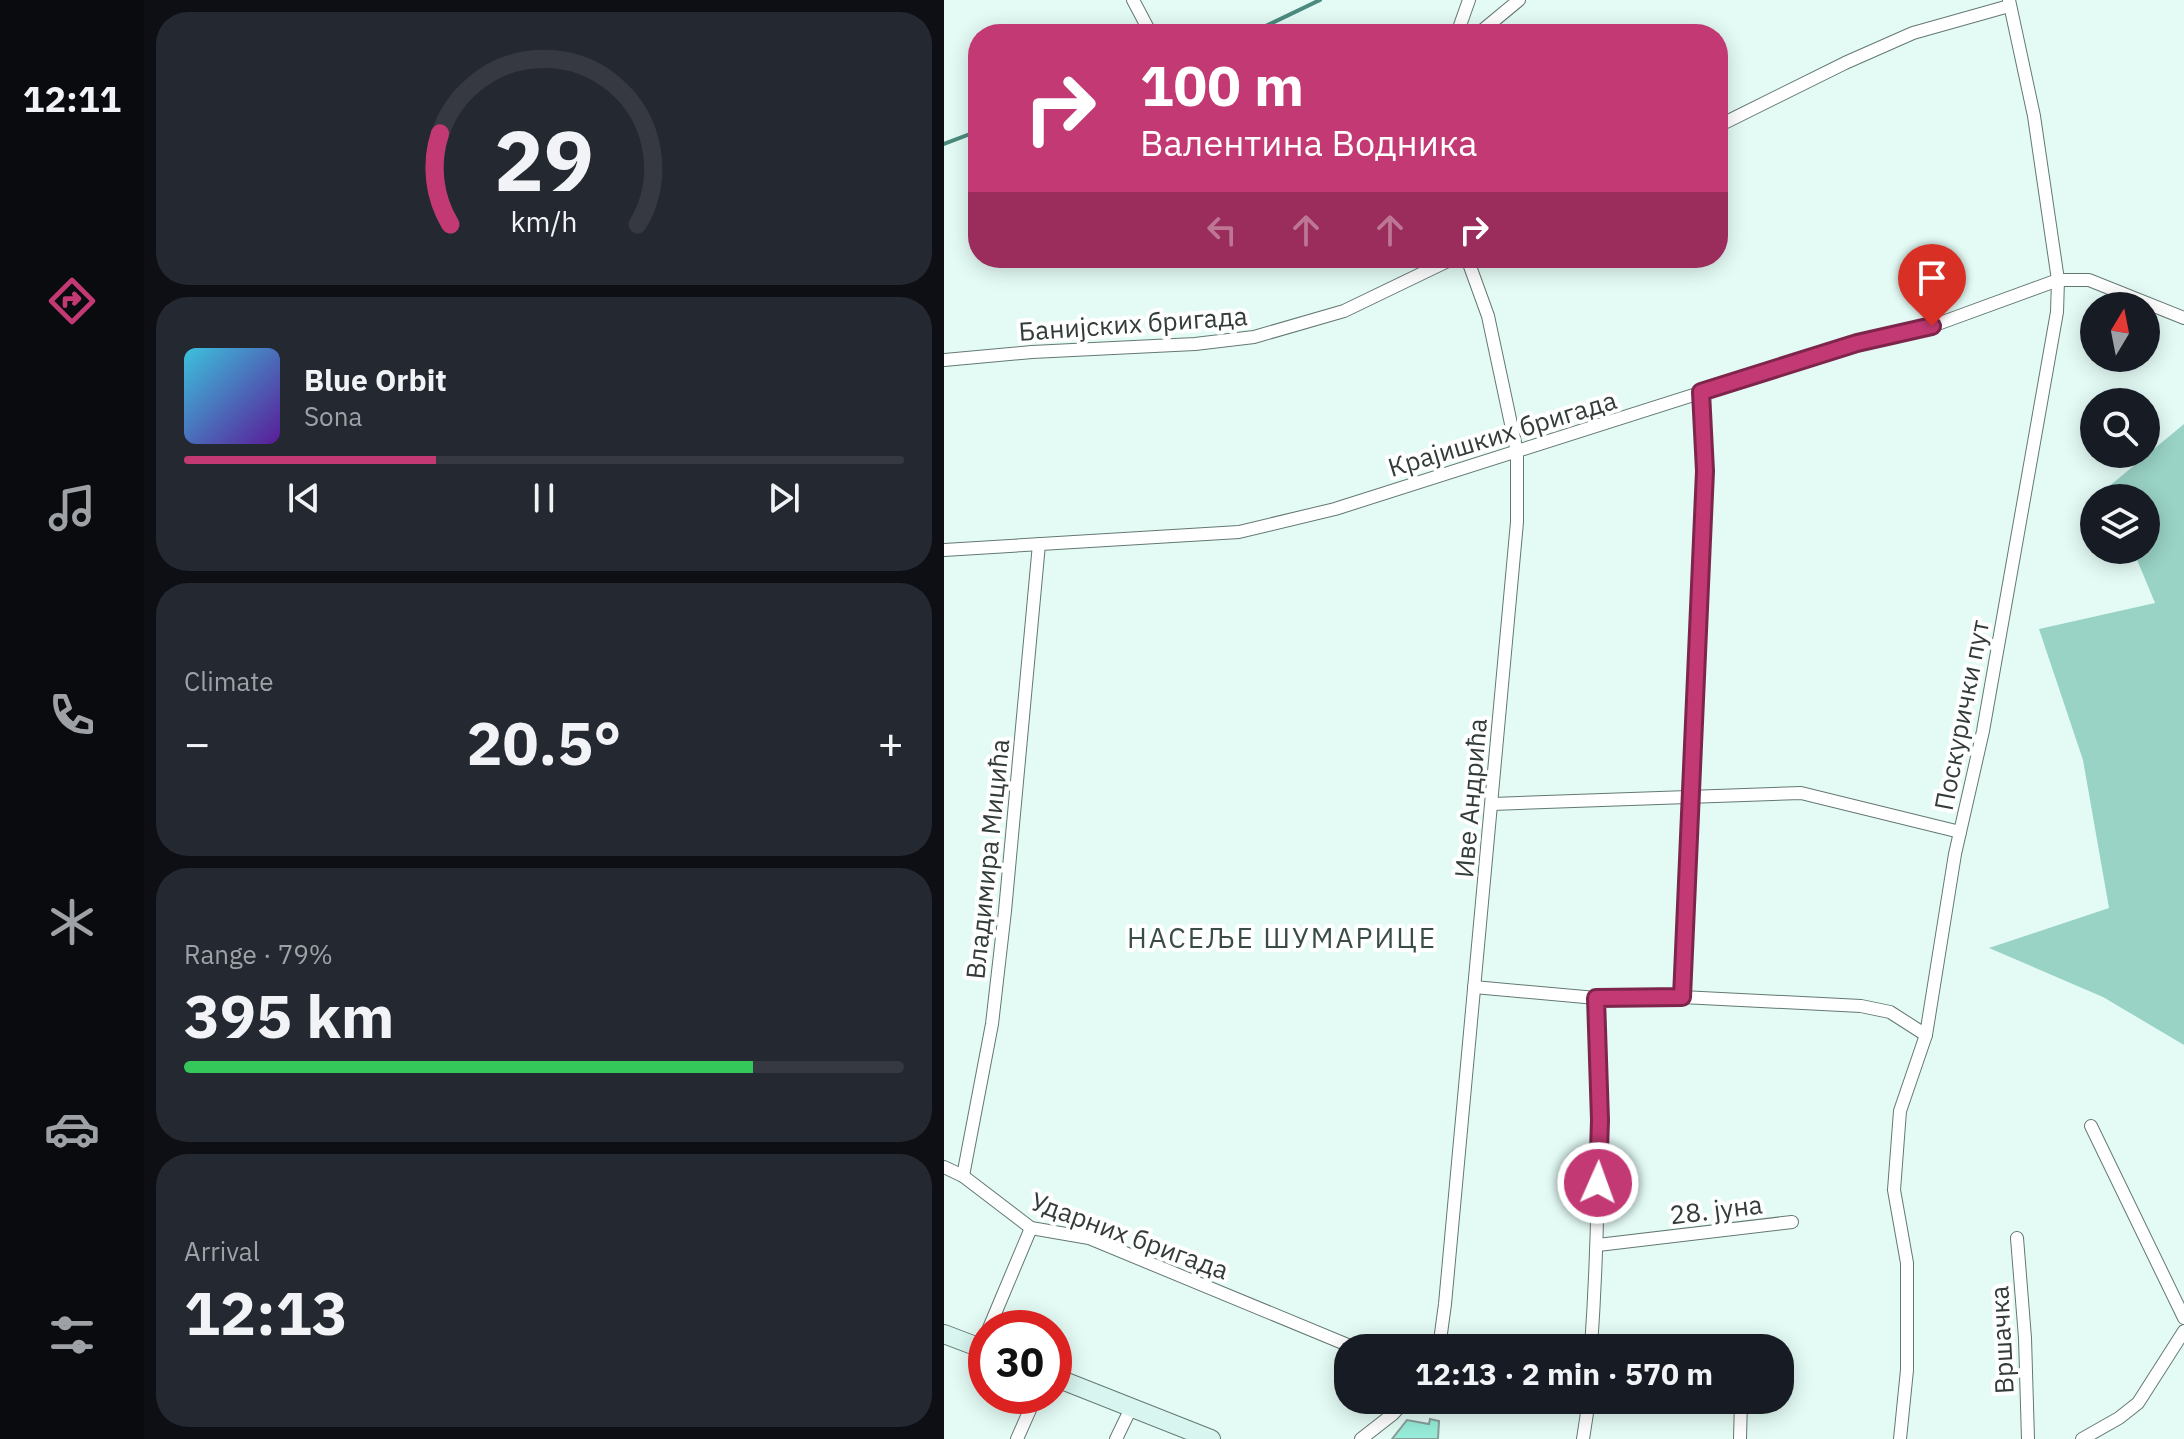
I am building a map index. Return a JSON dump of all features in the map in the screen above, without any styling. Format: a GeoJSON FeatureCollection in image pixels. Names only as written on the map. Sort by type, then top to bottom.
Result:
{"type":"FeatureCollection","features":[{"type":"Feature","properties":{"kind":"main road"},"geometry":{"type":"LineString","coordinates":[[944,1334],[968,1340]]}},
{"type":"Feature","properties":{"kind":"main road"},"geometry":{"type":"LineString","coordinates":[[1072,1384],[1211,1439]]}},
{"type":"Feature","properties":{"kind":"street"},"geometry":{"type":"LineString","coordinates":[[1133,0],[1146,24]]}},
{"type":"Feature","properties":{"kind":"street"},"geometry":{"type":"LineString","coordinates":[[1461,24],[1469,0]]}},
{"type":"Feature","properties":{"kind":"street"},"geometry":{"type":"LineString","coordinates":[[1490,24],[1519,0]]}},
{"type":"Feature","properties":{"kind":"street"},"geometry":{"type":"LineString","coordinates":[[1728,121],[1913,33],[2009,3]]}},
{"type":"Feature","properties":{"kind":"street","name":"Поскурички пут"},"geometry":{"type":"LineString","coordinates":[[1900,1439],[1907,1370],[1907,1263],[1894,1190],[1900,1111],[1926,1035],[1960,832],[1983,731],[2057,312],[2058,280],[2034,116],[2009,3]]}},
{"type":"Feature","properties":{"kind":"street","name":"Банијских бригада"},"geometry":{"type":"LineString","coordinates":[[944,360],[1195,344],[1254,337],[1344,311],[1433,268]]}},
{"type":"Feature","properties":{"kind":"street","name":"Иве Андрића"},"geometry":{"type":"LineString","coordinates":[[1441,1334],[1517,522],[1517,452],[1488,316],[1471,268]]}},
{"type":"Feature","properties":{"kind":"street"},"geometry":{"type":"LineString","coordinates":[[2058,280],[2089,280],[2184,318]]}},
{"type":"Feature","properties":{"kind":"street","name":"Крајишких бригада"},"geometry":{"type":"LineString","coordinates":[[944,550],[1239,532],[1335,509],[1857,343],[1932,326],[2058,280]]}},
{"type":"Feature","properties":{"kind":"street"},"geometry":{"type":"LineString","coordinates":[[1682,997],[1705,471],[1701,392]]}},
{"type":"Feature","properties":{"kind":"street","name":"Владимира Мицића"},"geometry":{"type":"LineString","coordinates":[[963,1176],[995,996],[1039,544]]}},
{"type":"Feature","properties":{"kind":"street"},"geometry":{"type":"LineString","coordinates":[[1492,804],[1801,793],[1960,832]]}},
{"type":"Feature","properties":{"kind":"street"},"geometry":{"type":"LineString","coordinates":[[1474,987],[1596,998],[1682,997],[1861,1006],[1890,1012],[1926,1035]]}},
{"type":"Feature","properties":{"kind":"street"},"geometry":{"type":"LineString","coordinates":[[1592,1334],[1598,1245],[1596,1204],[1600,1120],[1596,998]]}},
{"type":"Feature","properties":{"kind":"street"},"geometry":{"type":"LineString","coordinates":[[2091,1126],[2184,1318]]}},
{"type":"Feature","properties":{"kind":"street","name":"Ударних бригада"},"geometry":{"type":"LineString","coordinates":[[944,1167],[963,1176],[1031,1228],[1089,1238],[1334,1339]]}},
{"type":"Feature","properties":{"kind":"street","name":"28. јуна"},"geometry":{"type":"LineString","coordinates":[[1598,1245],[1792,1222]]}},
{"type":"Feature","properties":{"kind":"street"},"geometry":{"type":"LineString","coordinates":[[997,1310],[1031,1228]]}},
{"type":"Feature","properties":{"kind":"street","name":"Вршачка"},"geometry":{"type":"LineString","coordinates":[[2017,1238],[2025,1338],[2028,1439]]}},
{"type":"Feature","properties":{"kind":"street"},"geometry":{"type":"LineString","coordinates":[[2082,1439],[2138,1403],[2184,1331]]}},
{"type":"Feature","properties":{"kind":"street"},"geometry":{"type":"LineString","coordinates":[[1116,1439],[1131,1408]]}},
{"type":"Feature","properties":{"kind":"street"},"geometry":{"type":"LineString","coordinates":[[1017,1439],[1028,1414]]}},
{"type":"Feature","properties":{"kind":"street"},"geometry":{"type":"LineString","coordinates":[[1361,1439],[1393,1414]]}},
{"type":"Feature","properties":{"kind":"street"},"geometry":{"type":"LineString","coordinates":[[1583,1439],[1587,1414]]}},
{"type":"Feature","properties":{"kind":"street"},"geometry":{"type":"LineString","coordinates":[[1740,1439],[1741,1414]]}},
{"type":"Feature","properties":{"kind":"green space"},"geometry":{"type":"Polygon","coordinates":[[[2184,424],[2184,1045],[2103,997],[1989,948],[2109,908],[2083,760],[2039,629],[2155,603],[2139,564],[2160,564],[2160,484],[2112,484],[2131,468],[2160,468],[2160,444],[2184,424]]]}},
{"type":"Feature","properties":{"kind":"building"},"geometry":{"type":"Polygon","coordinates":[[[1430,1419],[1439,1421],[1438,1439],[1392,1439],[1407,1420],[1429,1424],[1430,1419]]]}},
{"type":"Feature","properties":{"kind":"waterway"},"geometry":{"type":"LineString","coordinates":[[1270,24],[1320,0]]}},
{"type":"Feature","properties":{"kind":"waterway"},"geometry":{"type":"LineString","coordinates":[[944,144],[968,135]]}},
{"type":"Feature","properties":{"kind":"district","name":"НАСЕЉЕ ШУМАРИЦЕ"},"geometry":{"type":"Point","coordinates":[1282,937]}},
{"type":"Feature","properties":{"kind":"route"},"geometry":{"type":"LineString","coordinates":[[1598,1183],[1600,1120],[1596,998],[1682,997],[1705,471],[1701,392],[1857,343],[1932,326]]}}]}
